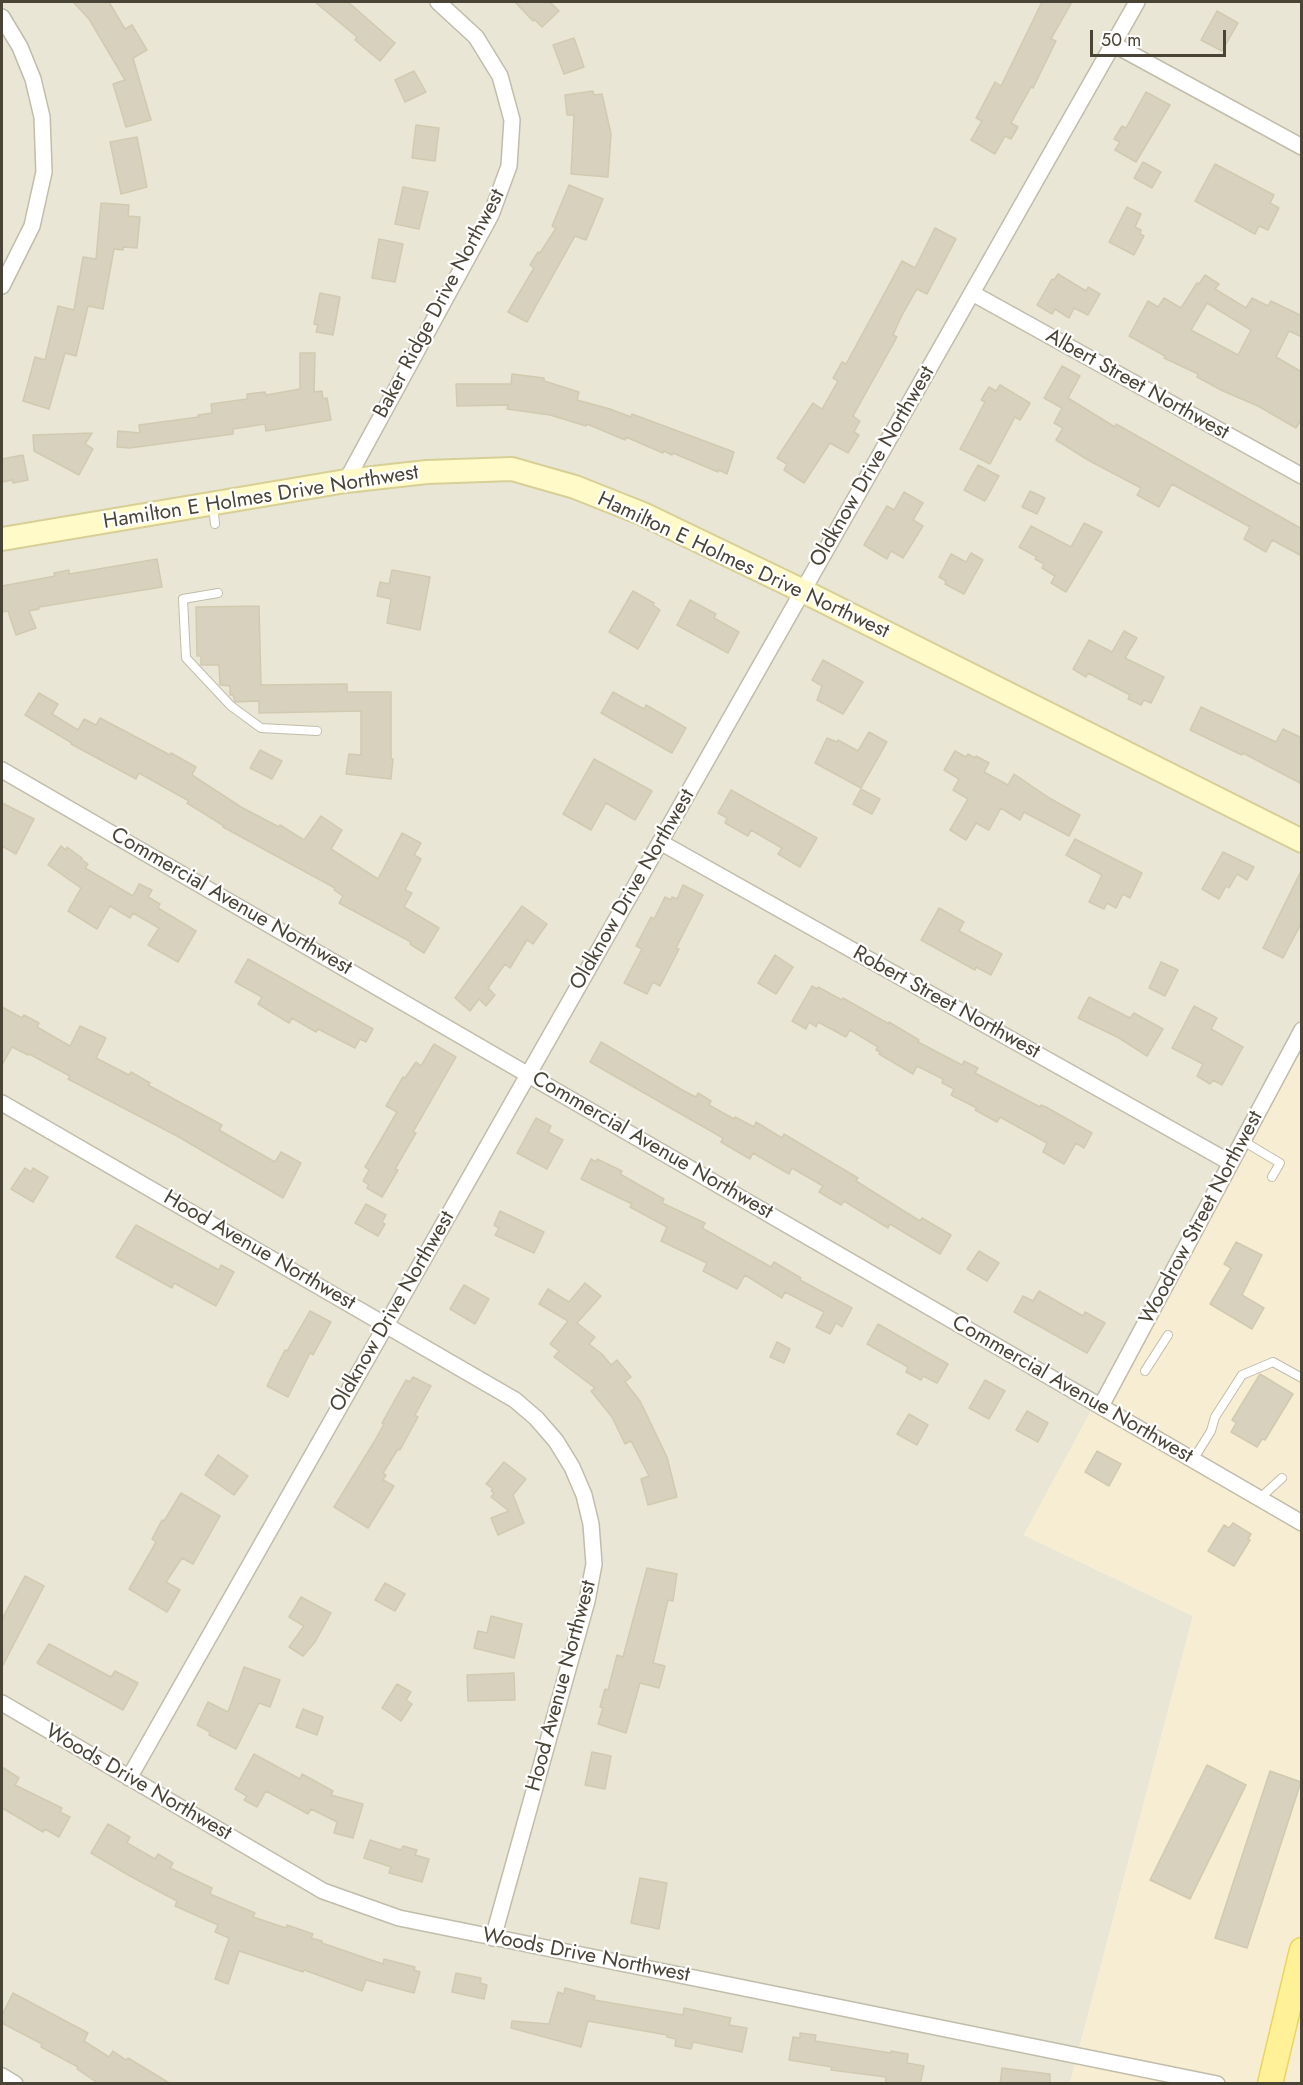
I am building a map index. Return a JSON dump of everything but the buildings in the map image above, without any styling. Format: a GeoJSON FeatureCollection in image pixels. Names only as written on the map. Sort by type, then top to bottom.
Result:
{"type":"FeatureCollection","features":[{"type":"Feature","properties":{"kind":"main road","name":"Hamilton E Holmes Drive Northwest"},"geometry":{"type":"LineString","coordinates":[[2,539],[169,514],[214,514],[346,481],[428,472],[512,469],[575,488],[643,514],[1302,841]]}},
{"type":"Feature","properties":{"kind":"main road"},"geometry":{"type":"LineString","coordinates":[[1270,2084],[1300,1959]]}},
{"type":"Feature","properties":{"kind":"street","name":"Baker Ridge Drive Northwest"},"geometry":{"type":"LineString","coordinates":[[346,481],[491,215],[509,166],[512,120],[500,76],[476,37],[438,2]]}},
{"type":"Feature","properties":{"kind":"street","name":"Oldknow Drive Northwest"},"geometry":{"type":"LineString","coordinates":[[129,1778],[1137,2]]}},
{"type":"Feature","properties":{"kind":"street"},"geometry":{"type":"LineString","coordinates":[[2,16],[20,47],[33,79],[42,117],[44,172],[32,226],[2,286]]}},
{"type":"Feature","properties":{"kind":"street"},"geometry":{"type":"LineString","coordinates":[[1113,44],[1302,147]]}},
{"type":"Feature","properties":{"kind":"street","name":"Albert Street Northwest"},"geometry":{"type":"LineString","coordinates":[[972,293],[1302,476]]}},
{"type":"Feature","properties":{"kind":"street","name":"Commercial Avenue Northwest"},"geometry":{"type":"LineString","coordinates":[[2,770],[1302,1523]]}},
{"type":"Feature","properties":{"kind":"street","name":"Robert Street Northwest"},"geometry":{"type":"LineString","coordinates":[[660,842],[1231,1163]]}},
{"type":"Feature","properties":{"kind":"street","name":"Woodrow Street Northwest"},"geometry":{"type":"LineString","coordinates":[[1101,1406],[1302,1030]]}},
{"type":"Feature","properties":{"kind":"street","name":"Hood Avenue Northwest"},"geometry":{"type":"LineString","coordinates":[[2,1103],[515,1401],[536,1418],[556,1441],[572,1467],[584,1495],[591,1524],[594,1564],[587,1600],[493,1938]]}},
{"type":"Feature","properties":{"kind":"street","name":"Woods Drive Northwest"},"geometry":{"type":"LineString","coordinates":[[2,1703],[322,1891],[399,1918],[1217,2084]]}},
{"type":"Feature","properties":{"kind":"street"},"geometry":{"type":"LineString","coordinates":[[2,2076],[15,2084]]}},
{"type":"Feature","properties":{"kind":"lane"},"geometry":{"type":"LineString","coordinates":[[218,593],[183,599],[186,658],[231,706],[261,728],[317,731]]}},
{"type":"Feature","properties":{"kind":"lane"},"geometry":{"type":"LineString","coordinates":[[1243,1142],[1280,1163],[1272,1177]]}},
{"type":"Feature","properties":{"kind":"lane"},"geometry":{"type":"LineString","coordinates":[[1145,1371],[1168,1335]]}},
{"type":"Feature","properties":{"kind":"lane"},"geometry":{"type":"LineString","coordinates":[[1193,1460],[1210,1431],[1215,1417],[1242,1375],[1273,1362],[1302,1378]]}},
{"type":"Feature","properties":{"kind":"lane"},"geometry":{"type":"LineString","coordinates":[[1259,1499],[1282,1478]]}},
{"type":"Feature","properties":{"kind":"shaded area"},"geometry":{"type":"Polygon","coordinates":[[[2,2],[1301,2],[1301,1023],[1024,1535],[1193,1616],[1070,2083],[2,2084],[2,2]]]}},
{"type":"Feature","properties":{"kind":"shaded area"},"geometry":{"type":"Polygon","coordinates":[[[1301,1023],[1301,2083],[1070,2083],[1193,1616],[1024,1535],[1301,1023]]]}}]}
